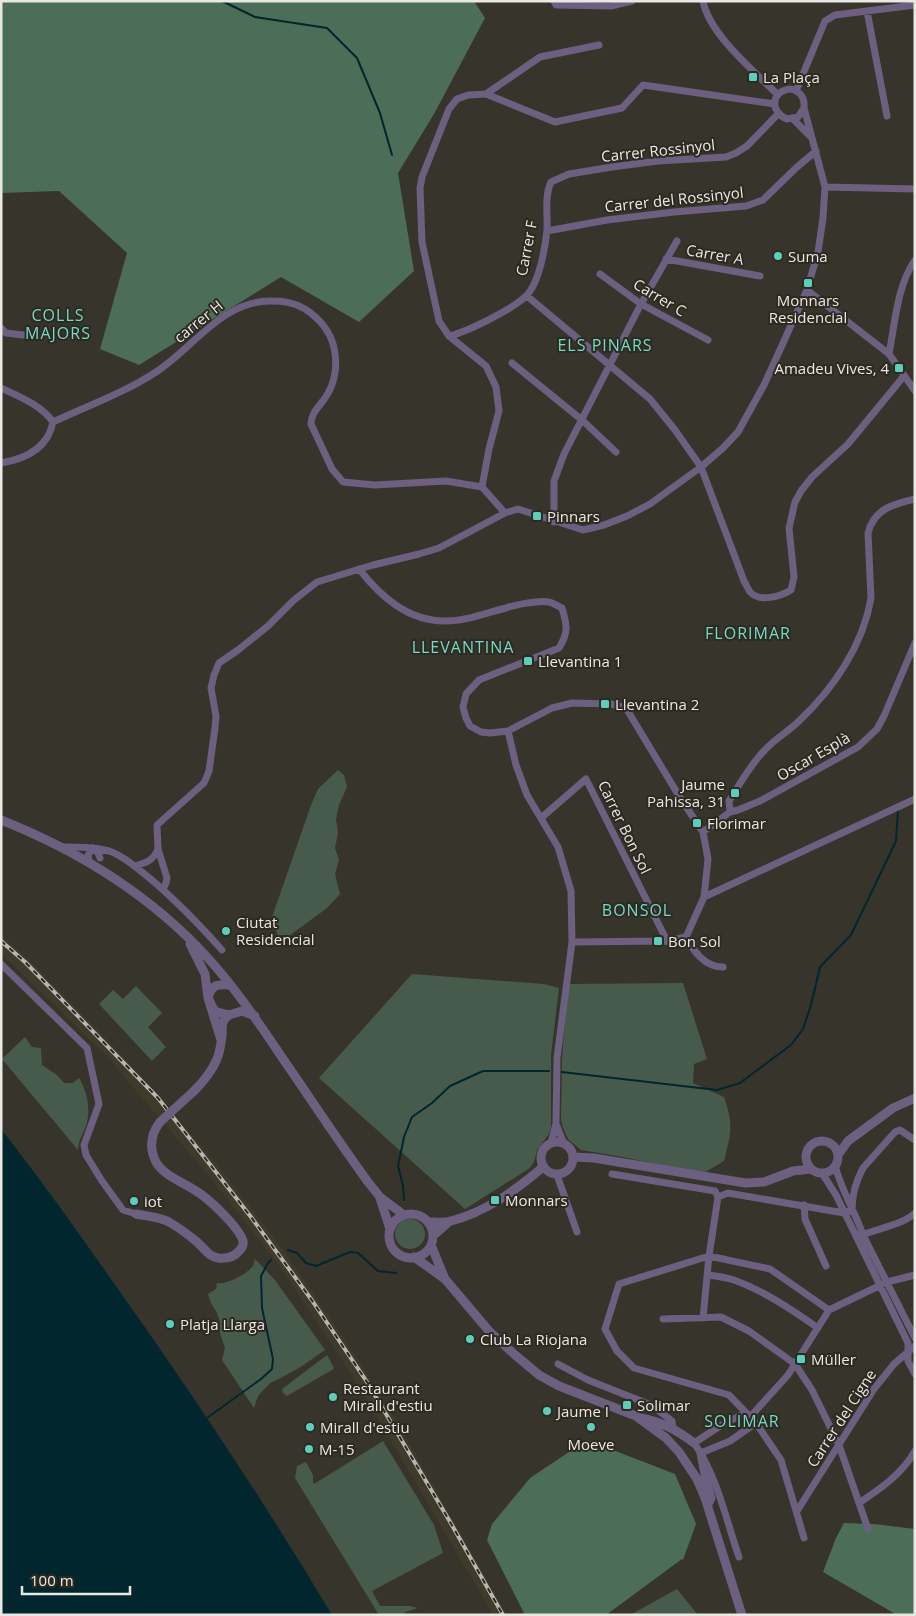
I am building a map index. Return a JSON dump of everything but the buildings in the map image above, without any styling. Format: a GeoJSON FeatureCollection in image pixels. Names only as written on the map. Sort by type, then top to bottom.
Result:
{"type":"FeatureCollection","features":[{"type":"Feature","properties":{"kind":"street"},"geometry":{"type":"LineString","coordinates":[[554,1],[556,5],[612,6],[632,1]]}},
{"type":"Feature","properties":{"kind":"street"},"geometry":{"type":"LineString","coordinates":[[703,1],[712,24],[720,36],[778,94]]}},
{"type":"Feature","properties":{"kind":"street"},"geometry":{"type":"LineString","coordinates":[[796,90],[825,21],[835,15],[915,4]]}},
{"type":"Feature","properties":{"kind":"street"},"geometry":{"type":"LineString","coordinates":[[867,11],[887,116]]}},
{"type":"Feature","properties":{"kind":"street"},"geometry":{"type":"LineString","coordinates":[[486,94],[516,76],[540,57],[599,45]]}},
{"type":"Feature","properties":{"kind":"street"},"geometry":{"type":"LineString","coordinates":[[505,513],[482,488],[489,449],[500,411],[496,387],[486,366],[449,336],[439,321],[422,242],[420,188],[422,177],[449,109],[457,99],[468,95],[486,94],[555,122],[622,108],[643,85],[775,104]]}},
{"type":"Feature","properties":{"kind":"street"},"geometry":{"type":"LineString","coordinates":[[163,889],[167,878],[158,849],[157,825],[204,783],[209,772],[216,716],[211,688],[214,675],[219,664],[268,626],[294,600],[317,582],[439,548],[505,513],[518,509],[583,530],[619,519],[650,504],[701,468],[738,432],[764,385],[806,290],[821,236],[825,187],[804,108],[804,98],[796,90],[786,89],[778,94],[775,104],[778,114],[782,117],[793,119],[811,137]]}},
{"type":"Feature","properties":{"kind":"street"},"geometry":{"type":"LineString","coordinates":[[793,119],[802,114],[804,108]]}},
{"type":"Feature","properties":{"kind":"street","name":"Carrer Rossinyol"},"geometry":{"type":"LineString","coordinates":[[556,179],[569,174],[640,164],[726,157],[747,146],[778,114]]}},
{"type":"Feature","properties":{"kind":"street","name":"Carrer del Rossinyol"},"geometry":{"type":"LineString","coordinates":[[547,231],[607,220],[746,206],[763,200],[816,151]]}},
{"type":"Feature","properties":{"kind":"street","name":"Carrer F"},"geometry":{"type":"LineString","coordinates":[[449,336],[459,334],[501,313],[527,296],[539,269],[547,231],[546,205],[548,188],[551,182],[556,179]]}},
{"type":"Feature","properties":{"kind":"street"},"geometry":{"type":"LineString","coordinates":[[825,187],[915,189]]}},
{"type":"Feature","properties":{"kind":"street"},"geometry":{"type":"LineString","coordinates":[[554,522],[554,481],[564,454],[641,304],[677,241]]}},
{"type":"Feature","properties":{"kind":"street","name":"Carrer A"},"geometry":{"type":"LineString","coordinates":[[666,259],[760,276]]}},
{"type":"Feature","properties":{"kind":"street"},"geometry":{"type":"LineString","coordinates":[[890,354],[902,289],[905,278],[915,260]]}},
{"type":"Feature","properties":{"kind":"street","name":"Carrer C"},"geometry":{"type":"LineString","coordinates":[[600,274],[641,304],[708,340]]}},
{"type":"Feature","properties":{"kind":"street"},"geometry":{"type":"LineString","coordinates":[[806,290],[890,354],[915,391]]}},
{"type":"Feature","properties":{"kind":"street"},"geometry":{"type":"LineString","coordinates":[[527,296],[630,382],[656,406],[675,430],[701,468],[744,581],[751,594],[765,598],[780,596],[791,590],[794,583],[789,528],[795,502],[801,491],[812,477],[848,444],[904,376]]}},
{"type":"Feature","properties":{"kind":"street","name":"carrer H"},"geometry":{"type":"LineString","coordinates":[[53,422],[135,384],[156,372],[232,311],[260,301],[289,301],[310,312],[321,322],[330,335],[334,348],[335,372],[332,386],[314,411],[311,424],[332,469],[343,482],[375,485],[446,481],[482,488]]}},
{"type":"Feature","properties":{"kind":"street"},"geometry":{"type":"LineString","coordinates":[[1,328],[6,333],[23,335]]}},
{"type":"Feature","properties":{"kind":"street"},"geometry":{"type":"LineString","coordinates":[[512,363],[582,420],[616,452]]}},
{"type":"Feature","properties":{"kind":"street"},"geometry":{"type":"LineString","coordinates":[[1,388],[38,407],[47,413],[53,422],[48,437],[36,450],[15,461],[1,463]]}},
{"type":"Feature","properties":{"kind":"street"},"geometry":{"type":"LineString","coordinates":[[730,812],[729,801],[763,751],[798,722],[818,702],[837,678],[849,658],[866,618],[871,598],[868,533],[871,523],[877,514],[890,506],[915,499]]}},
{"type":"Feature","properties":{"kind":"street"},"geometry":{"type":"LineString","coordinates":[[359,569],[386,599],[428,620],[447,621],[471,617],[515,605],[548,602],[562,608],[567,628],[565,638],[559,648],[479,680],[466,694],[464,707],[466,718],[470,726],[481,732],[490,733],[508,731],[560,705],[572,703],[611,704],[626,708],[703,832],[708,859],[704,897],[686,937]]}},
{"type":"Feature","properties":{"kind":"street","name":"Oscar Esplà"},"geometry":{"type":"LineString","coordinates":[[703,832],[730,812],[760,801],[858,747],[867,740],[877,729],[884,716],[915,643]]}},
{"type":"Feature","properties":{"kind":"street"},"geometry":{"type":"LineString","coordinates":[[508,731],[516,765],[527,796],[558,847],[571,891],[572,942],[557,1058],[556,1124],[551,1143]]}},
{"type":"Feature","properties":{"kind":"street","name":"Carrer Bon Sol"},"geometry":{"type":"LineString","coordinates":[[541,818],[586,779],[666,941]]}},
{"type":"Feature","properties":{"kind":"street"},"geometry":{"type":"LineString","coordinates":[[704,897],[915,799]]}},
{"type":"Feature","properties":{"kind":"street"},"geometry":{"type":"LineString","coordinates":[[1,820],[90,862],[100,863]]}},
{"type":"Feature","properties":{"kind":"street"},"geometry":{"type":"LineString","coordinates":[[63,848],[91,848],[110,852],[134,866],[163,889],[222,950]]}},
{"type":"Feature","properties":{"kind":"street"},"geometry":{"type":"LineString","coordinates":[[90,862],[88,855],[93,848],[98,853],[100,863],[185,935],[207,957],[255,1016],[341,1145],[380,1197],[404,1215]]}},
{"type":"Feature","properties":{"kind":"street"},"geometry":{"type":"LineString","coordinates":[[134,866],[148,862],[156,855],[158,849]]}},
{"type":"Feature","properties":{"kind":"street"},"geometry":{"type":"LineString","coordinates":[[100,863],[110,852]]}},
{"type":"Feature","properties":{"kind":"street"},"geometry":{"type":"LineString","coordinates":[[185,935],[206,974],[208,998],[221,1040]]}},
{"type":"Feature","properties":{"kind":"street"},"geometry":{"type":"LineString","coordinates":[[572,942],[666,941],[686,937]]}},
{"type":"Feature","properties":{"kind":"street"},"geometry":{"type":"LineString","coordinates":[[686,937],[694,952],[713,967],[723,967]]}},
{"type":"Feature","properties":{"kind":"street"},"geometry":{"type":"LineString","coordinates":[[1,964],[87,1048],[98,1104],[84,1145],[86,1155],[123,1210],[167,1221],[197,1242],[208,1254],[215,1257],[223,1258],[238,1253],[243,1246],[243,1240],[225,1216],[211,1203],[196,1191],[172,1178],[156,1162],[152,1151],[151,1139],[160,1122],[194,1092],[208,1075],[220,1049],[221,1025],[224,1019],[229,1015],[242,1011],[255,1016]]}},
{"type":"Feature","properties":{"kind":"street"},"geometry":{"type":"LineString","coordinates":[[229,1015],[216,1012],[208,998],[210,990],[215,986],[230,985]]}},
{"type":"Feature","properties":{"kind":"street"},"geometry":{"type":"LineString","coordinates":[[915,1098],[893,1108],[848,1141],[838,1155],[836,1165],[839,1180],[852,1210],[915,1338]]}},
{"type":"Feature","properties":{"kind":"street"},"geometry":{"type":"LineString","coordinates":[[556,1124],[564,1144],[572,1152],[573,1157],[570,1167],[562,1174],[549,1173],[543,1167],[541,1153],[551,1143],[560,1142],[564,1144]]}},
{"type":"Feature","properties":{"kind":"street"},"geometry":{"type":"LineString","coordinates":[[852,1210],[854,1191],[859,1175],[895,1132],[900,1130],[915,1140]]}},
{"type":"Feature","properties":{"kind":"street"},"geometry":{"type":"LineString","coordinates":[[793,1171],[814,1143],[819,1141],[848,1141]]}},
{"type":"Feature","properties":{"kind":"street"},"geometry":{"type":"LineString","coordinates":[[829,1142],[836,1149],[838,1155]]}},
{"type":"Feature","properties":{"kind":"street"},"geometry":{"type":"LineString","coordinates":[[806,1155],[811,1169]]}},
{"type":"Feature","properties":{"kind":"street"},"geometry":{"type":"LineString","coordinates":[[573,1157],[594,1158],[745,1183],[764,1182],[793,1171],[811,1169],[822,1173],[827,1172],[836,1165]]}},
{"type":"Feature","properties":{"kind":"street"},"geometry":{"type":"LineString","coordinates":[[428,1222],[450,1221],[486,1208],[504,1197],[543,1167]]}},
{"type":"Feature","properties":{"kind":"street"},"geometry":{"type":"LineString","coordinates":[[822,1173],[836,1195],[908,1343],[908,1361],[915,1374]]}},
{"type":"Feature","properties":{"kind":"street"},"geometry":{"type":"LineString","coordinates":[[612,1174],[715,1192],[718,1197],[709,1256],[703,1318]]}},
{"type":"Feature","properties":{"kind":"street"},"geometry":{"type":"LineString","coordinates":[[557,1175],[562,1184],[577,1232]]}},
{"type":"Feature","properties":{"kind":"street"},"geometry":{"type":"LineString","coordinates":[[718,1197],[728,1193],[798,1206],[804,1205],[840,1213],[852,1210]]}},
{"type":"Feature","properties":{"kind":"street"},"geometry":{"type":"LineString","coordinates":[[380,1197],[390,1229]]}},
{"type":"Feature","properties":{"kind":"street"},"geometry":{"type":"LineString","coordinates":[[804,1205],[805,1219],[826,1266]]}},
{"type":"Feature","properties":{"kind":"street"},"geometry":{"type":"LineString","coordinates":[[856,1238],[897,1223],[915,1213]]}},
{"type":"Feature","properties":{"kind":"street"},"geometry":{"type":"LineString","coordinates":[[445,1279],[432,1240],[432,1228],[422,1216],[413,1214],[397,1218],[390,1229],[389,1236],[393,1248],[398,1254],[405,1257],[414,1257],[426,1251],[432,1240],[450,1221]]}},
{"type":"Feature","properties":{"kind":"street"},"geometry":{"type":"LineString","coordinates":[[804,1538],[781,1460],[750,1418],[729,1395],[634,1368],[617,1351],[605,1329],[619,1284],[709,1256],[770,1270],[829,1310]]}},
{"type":"Feature","properties":{"kind":"street"},"geometry":{"type":"LineString","coordinates":[[414,1257],[445,1279],[489,1331],[539,1375],[559,1386],[636,1416],[657,1421],[673,1428],[694,1443],[711,1472],[738,1557]]}},
{"type":"Feature","properties":{"kind":"street"},"geometry":{"type":"LineString","coordinates":[[707,1275],[732,1280],[755,1289],[784,1304],[818,1328]]}},
{"type":"Feature","properties":{"kind":"street"},"geometry":{"type":"LineString","coordinates":[[701,1453],[730,1441],[788,1375],[829,1310],[879,1285],[915,1275]]}},
{"type":"Feature","properties":{"kind":"street"},"geometry":{"type":"LineString","coordinates":[[663,1319],[721,1317],[749,1331],[795,1364],[812,1390],[839,1445],[868,1529]]}},
{"type":"Feature","properties":{"kind":"street","name":"Carrer del Cigne"},"geometry":{"type":"LineString","coordinates":[[797,1511],[874,1389],[894,1364],[915,1346]]}},
{"type":"Feature","properties":{"kind":"street"},"geometry":{"type":"LineString","coordinates":[[558,1364],[588,1380],[651,1406],[672,1421],[673,1428]]}},
{"type":"Feature","properties":{"kind":"street"},"geometry":{"type":"LineString","coordinates":[[636,1416],[666,1438],[679,1452],[697,1479],[742,1615]]}},
{"type":"Feature","properties":{"kind":"street"},"geometry":{"type":"LineString","coordinates":[[694,1443],[720,1426],[750,1418]]}},
{"type":"Feature","properties":{"kind":"street"},"geometry":{"type":"LineString","coordinates":[[859,1503],[887,1483],[915,1451]]}},
{"type":"Feature","properties":{"kind":"street"},"geometry":{"type":"LineString","coordinates":[[701,1453],[711,1498],[707,1506]]}},
{"type":"Feature","properties":{"kind":"shaded area"},"geometry":{"type":"Polygon","coordinates":[[[1,935],[30,961],[118,1051],[221,1169],[287,1255],[349,1346],[400,1427],[507,1615],[493,1615],[338,1354],[277,1263],[212,1180],[109,1059],[1,953],[1,935]]]}},
{"type":"Feature","properties":{"kind":"green space"},"geometry":{"type":"Polygon","coordinates":[[[1,1],[474,1],[485,18],[434,114],[398,173],[414,271],[359,322],[281,277],[139,365],[100,349],[127,253],[59,191],[1,193],[1,1]]]}},
{"type":"Feature","properties":{"kind":"green space"},"geometry":{"type":"Polygon","coordinates":[[[338,770],[344,775],[347,787],[339,805],[336,819],[338,833],[335,848],[339,860],[335,874],[340,894],[327,908],[289,936],[278,935],[271,920],[311,805],[318,789],[338,770]]]}},
{"type":"Feature","properties":{"kind":"green space"},"geometry":{"type":"Polygon","coordinates":[[[412,974],[544,984],[559,988],[551,1055],[551,1128],[549,1134],[537,1150],[534,1162],[530,1168],[465,1209],[319,1078],[412,974]]]}},
{"type":"Feature","properties":{"kind":"green space"},"geometry":{"type":"Polygon","coordinates":[[[683,983],[707,1059],[694,1064],[693,1083],[724,1097],[729,1115],[730,1136],[724,1161],[702,1174],[581,1150],[568,1139],[561,1120],[562,1058],[568,984],[683,983]]]}},
{"type":"Feature","properties":{"kind":"green space"},"geometry":{"type":"Polygon","coordinates":[[[136,986],[162,1013],[148,1027],[166,1047],[152,1061],[99,1004],[113,990],[123,999],[136,986]]]}},
{"type":"Feature","properties":{"kind":"green space"},"geometry":{"type":"Polygon","coordinates":[[[25,1037],[32,1047],[41,1048],[42,1065],[57,1075],[64,1083],[73,1083],[79,1078],[85,1090],[88,1118],[78,1150],[2,1059],[25,1037]]]}},
{"type":"Feature","properties":{"kind":"green space"},"geometry":{"type":"Polygon","coordinates":[[[410,1219],[416,1220],[424,1228],[424,1240],[416,1248],[410,1249],[404,1248],[396,1240],[395,1234],[396,1228],[404,1220],[410,1219]]]}},
{"type":"Feature","properties":{"kind":"green space"},"geometry":{"type":"Polygon","coordinates":[[[255,1259],[275,1280],[325,1350],[302,1366],[270,1383],[258,1396],[254,1408],[222,1360],[225,1348],[220,1333],[220,1322],[208,1294],[216,1289],[217,1283],[231,1281],[246,1273],[253,1266],[255,1259]]]}},
{"type":"Feature","properties":{"kind":"green space"},"geometry":{"type":"Polygon","coordinates":[[[327,1355],[334,1368],[332,1370],[287,1396],[283,1393],[282,1389],[327,1355]]]}},
{"type":"Feature","properties":{"kind":"green space"},"geometry":{"type":"Polygon","coordinates":[[[587,1440],[675,1474],[696,1524],[683,1560],[606,1615],[525,1615],[487,1540],[492,1524],[530,1478],[587,1440]]]}},
{"type":"Feature","properties":{"kind":"green space"},"geometry":{"type":"Polygon","coordinates":[[[383,1441],[434,1525],[443,1553],[372,1591],[380,1606],[410,1606],[418,1608],[405,1612],[403,1615],[379,1615],[295,1478],[297,1466],[306,1462],[313,1475],[314,1484],[383,1441]]]}},
{"type":"Feature","properties":{"kind":"green space"},"geometry":{"type":"Polygon","coordinates":[[[844,1523],[874,1524],[915,1529],[915,1615],[897,1615],[823,1572],[844,1523]]]}},
{"type":"Feature","properties":{"kind":"green space"},"geometry":{"type":"Polygon","coordinates":[[[677,1589],[698,1615],[630,1615],[677,1589]]]}},
{"type":"Feature","properties":{"kind":"water"},"geometry":{"type":"Polygon","coordinates":[[[1,1129],[61,1208],[174,1369],[255,1491],[332,1615],[1,1615],[1,1129]]]}},
{"type":"Feature","properties":{"kind":"waterway"},"geometry":{"type":"LineString","coordinates":[[222,1],[255,17],[327,28],[357,58],[380,113],[392,155]]}},
{"type":"Feature","properties":{"kind":"waterway"},"geometry":{"type":"LineString","coordinates":[[562,1072],[717,1090],[740,1083],[791,1045],[803,1029],[820,967],[851,935],[896,841],[898,810]]}},
{"type":"Feature","properties":{"kind":"waterway"},"geometry":{"type":"LineString","coordinates":[[404,1200],[403,1185],[398,1166],[404,1137],[412,1117],[432,1103],[450,1086],[483,1071],[549,1071]]}},
{"type":"Feature","properties":{"kind":"waterway"},"geometry":{"type":"LineString","coordinates":[[288,1250],[297,1253],[306,1263],[316,1266],[350,1252],[358,1253],[378,1271],[396,1273]]}},
{"type":"Feature","properties":{"kind":"waterway"},"geometry":{"type":"LineString","coordinates":[[207,1418],[272,1369],[273,1359],[262,1308],[261,1276],[271,1260]]}},
{"type":"Feature","properties":{"kind":"railway"},"geometry":{"type":"LineString","coordinates":[[1,941],[25,962],[158,1098],[251,1217],[311,1299],[367,1382],[503,1615]]}},
{"type":"Feature","properties":{"kind":"place","name":"La Plaça"},"geometry":{"type":"Point","coordinates":[753,77]}},
{"type":"Feature","properties":{"kind":"place","name":"Suma"},"geometry":{"type":"Point","coordinates":[778,256]}},
{"type":"Feature","properties":{"kind":"place","name":"Monnars Residencial"},"geometry":{"type":"Point","coordinates":[808,283]}},
{"type":"Feature","properties":{"kind":"place","name":"Amadeu Vives, 4"},"geometry":{"type":"Point","coordinates":[899,368]}},
{"type":"Feature","properties":{"kind":"place","name":"Pinnars"},"geometry":{"type":"Point","coordinates":[537,516]}},
{"type":"Feature","properties":{"kind":"place","name":"Llevantina 1"},"geometry":{"type":"Point","coordinates":[528,661]}},
{"type":"Feature","properties":{"kind":"place","name":"Llevantina 2"},"geometry":{"type":"Point","coordinates":[605,704]}},
{"type":"Feature","properties":{"kind":"place","name":"Jaume Pahissa, 31"},"geometry":{"type":"Point","coordinates":[735,793]}},
{"type":"Feature","properties":{"kind":"place","name":"Florimar"},"geometry":{"type":"Point","coordinates":[697,823]}},
{"type":"Feature","properties":{"kind":"place","name":"Ciutat Residencial"},"geometry":{"type":"Point","coordinates":[226,931]}},
{"type":"Feature","properties":{"kind":"place","name":"Bon Sol"},"geometry":{"type":"Point","coordinates":[658,941]}},
{"type":"Feature","properties":{"kind":"place","name":"Monnars"},"geometry":{"type":"Point","coordinates":[495,1200]}},
{"type":"Feature","properties":{"kind":"place","name":"iot"},"geometry":{"type":"Point","coordinates":[134,1201]}},
{"type":"Feature","properties":{"kind":"place","name":"Platja Llarga"},"geometry":{"type":"Point","coordinates":[170,1324]}},
{"type":"Feature","properties":{"kind":"place","name":"Club La Riojana"},"geometry":{"type":"Point","coordinates":[470,1339]}},
{"type":"Feature","properties":{"kind":"place","name":"Müller"},"geometry":{"type":"Point","coordinates":[801,1359]}},
{"type":"Feature","properties":{"kind":"place","name":"Restaurant Mirall d'estiu"},"geometry":{"type":"Point","coordinates":[333,1397]}},
{"type":"Feature","properties":{"kind":"place","name":"Solimar"},"geometry":{"type":"Point","coordinates":[627,1405]}},
{"type":"Feature","properties":{"kind":"place","name":"Jaume I"},"geometry":{"type":"Point","coordinates":[547,1411]}},
{"type":"Feature","properties":{"kind":"place","name":"Mirall d'estiu"},"geometry":{"type":"Point","coordinates":[310,1427]}},
{"type":"Feature","properties":{"kind":"place","name":"Moeve"},"geometry":{"type":"Point","coordinates":[591,1427]}},
{"type":"Feature","properties":{"kind":"place","name":"M-15"},"geometry":{"type":"Point","coordinates":[309,1449]}},
{"type":"Feature","properties":{"kind":"district","name":"COLLS MAJORS"},"geometry":{"type":"Point","coordinates":[58,324]}},
{"type":"Feature","properties":{"kind":"district","name":"ELS PINARS"},"geometry":{"type":"Point","coordinates":[605,345]}},
{"type":"Feature","properties":{"kind":"district","name":"FLORIMAR"},"geometry":{"type":"Point","coordinates":[748,633]}},
{"type":"Feature","properties":{"kind":"district","name":"LLEVANTINA"},"geometry":{"type":"Point","coordinates":[463,647]}},
{"type":"Feature","properties":{"kind":"district","name":"BONSOL"},"geometry":{"type":"Point","coordinates":[637,910]}},
{"type":"Feature","properties":{"kind":"district","name":"SOLIMAR"},"geometry":{"type":"Point","coordinates":[742,1421]}}]}
